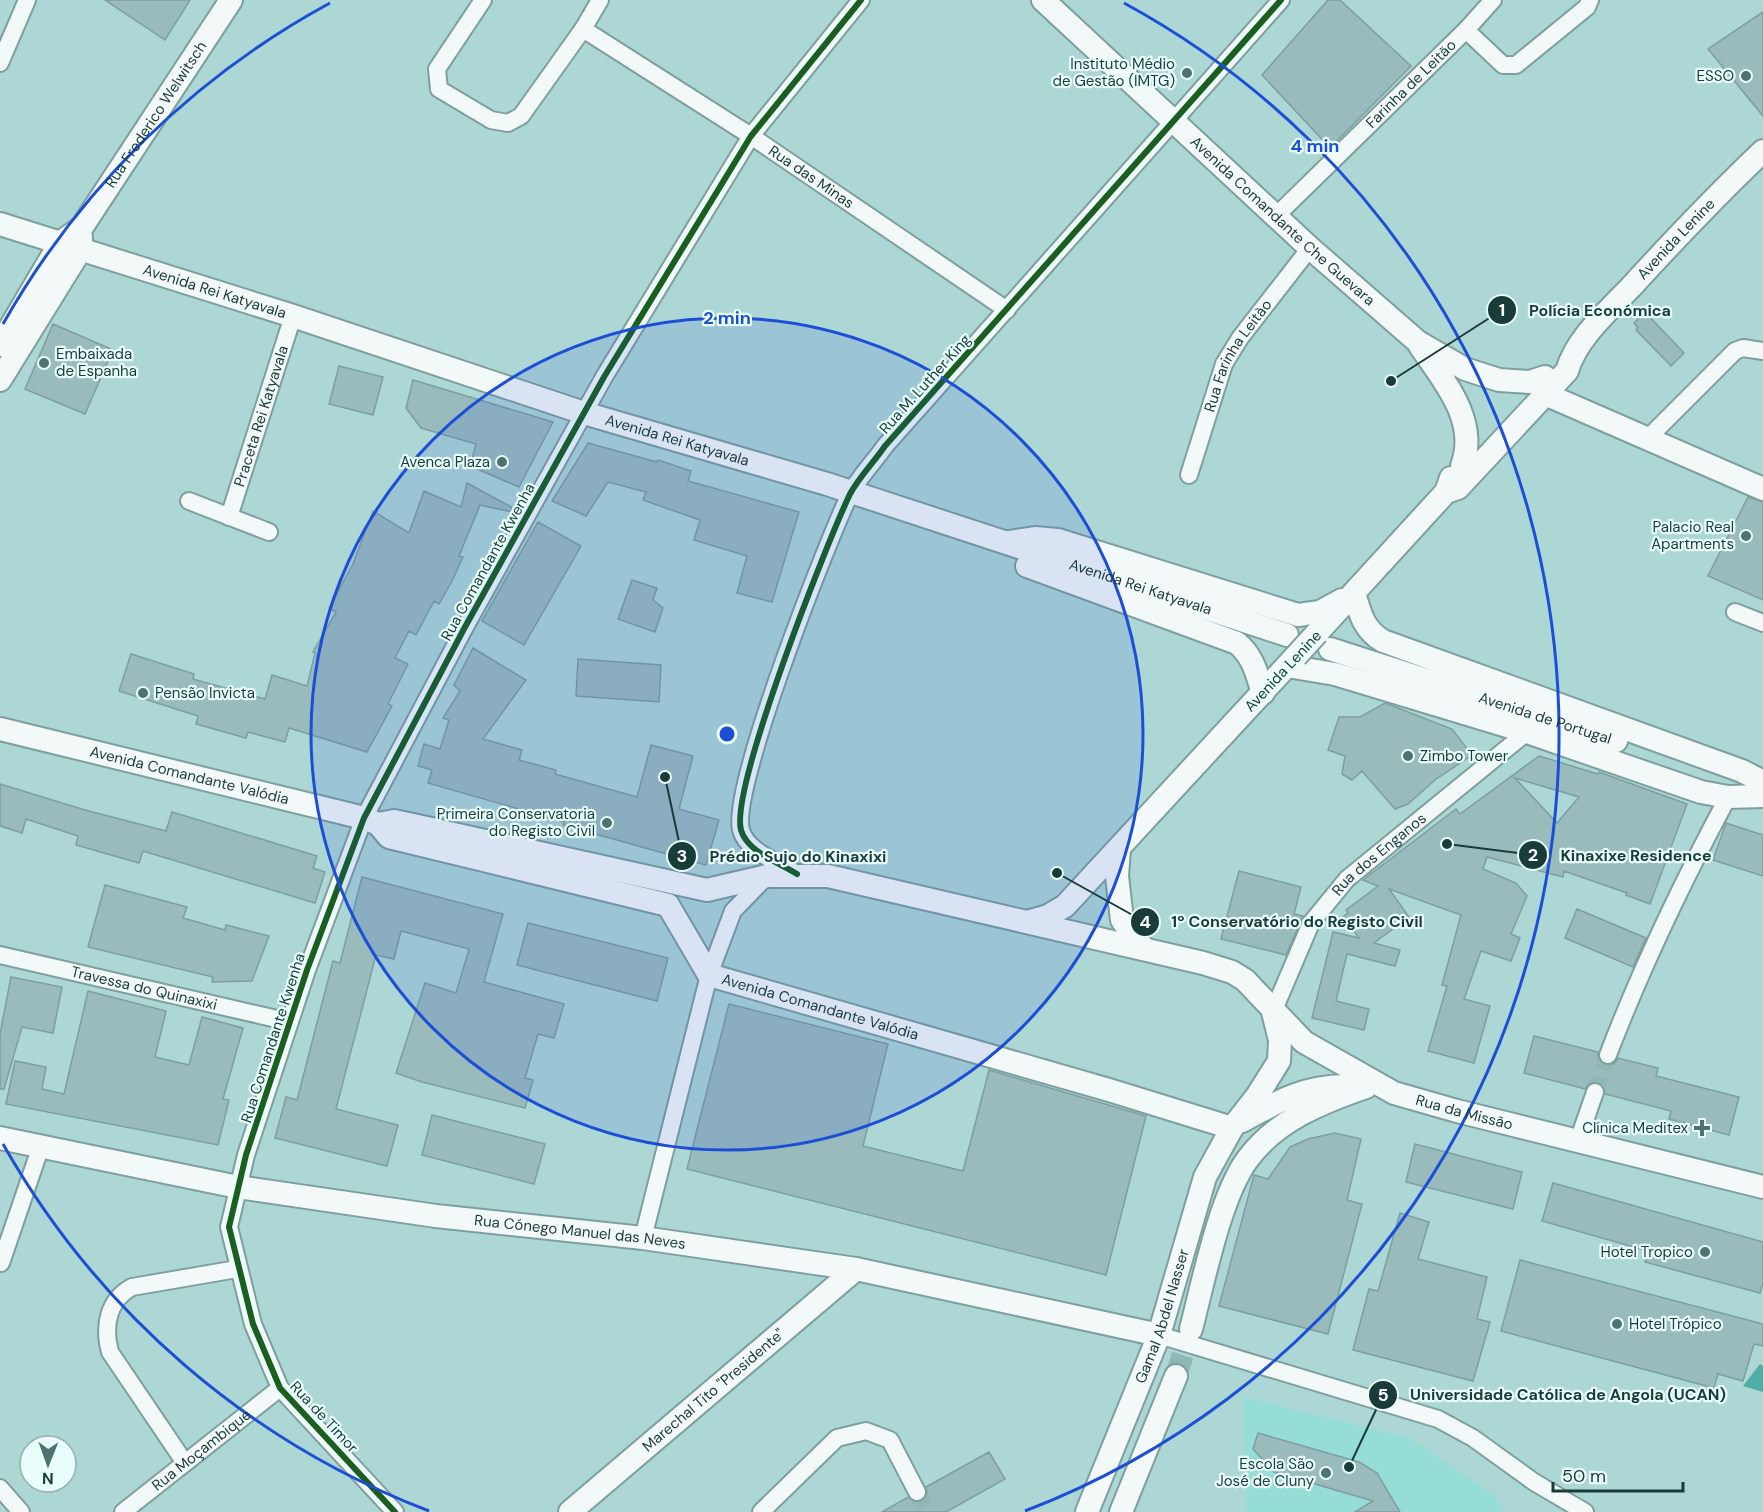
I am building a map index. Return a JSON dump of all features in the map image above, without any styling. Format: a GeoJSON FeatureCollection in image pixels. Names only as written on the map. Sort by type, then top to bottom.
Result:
{"type":"FeatureCollection","features":[{"type":"Feature","properties":{"kind":"main road","name":"Rua Frederico Welwitsch"},"geometry":{"type":"LineString","coordinates":[[0,345],[74,240],[231,0]]}},
{"type":"Feature","properties":{"kind":"main road","name":"Avenida Comandante Che Guevara"},"geometry":{"type":"LineString","coordinates":[[1043,0],[1310,248],[1418,342],[1466,369],[1499,380],[1530,382],[1545,386]]}},
{"type":"Feature","properties":{"kind":"main road","name":"Avenida Lenine"},"geometry":{"type":"LineString","coordinates":[[1026,922],[1047,916],[1065,906],[1292,661],[1323,641],[1354,593],[1446,492],[1449,480],[1545,386],[1567,371],[1571,358],[1611,308],[1683,230],[1763,151]]}},
{"type":"Feature","properties":{"kind":"main road","name":"Avenida Rei Katyavala"},"geometry":{"type":"LineString","coordinates":[[0,224],[74,240],[293,316],[584,412],[851,492],[1287,635]]}},
{"type":"Feature","properties":{"kind":"main road","name":"Rua Frederico Welwitsch"},"geometry":{"type":"LineString","coordinates":[[0,380],[74,240]]}},
{"type":"Feature","properties":{"kind":"main road","name":"Avenida Comandante Che Guevara"},"geometry":{"type":"LineString","coordinates":[[1418,342],[1449,387],[1463,419],[1468,450],[1462,466]]}},
{"type":"Feature","properties":{"kind":"main road","name":"Avenida Lenine"},"geometry":{"type":"LineString","coordinates":[[1446,492],[1458,488],[1545,386]]}},
{"type":"Feature","properties":{"kind":"main road"},"geometry":{"type":"LineString","coordinates":[[1545,386],[1648,438],[1763,489]]}},
{"type":"Feature","properties":{"kind":"main road"},"geometry":{"type":"LineString","coordinates":[[1001,543],[1035,538],[1058,540],[1298,615],[1320,612],[1354,593],[1363,622],[1371,634],[1383,641],[1742,771],[1763,782]]}},
{"type":"Feature","properties":{"kind":"main road"},"geometry":{"type":"LineString","coordinates":[[1001,543],[1013,557],[1032,568],[1238,643],[1246,650],[1263,693]]}},
{"type":"Feature","properties":{"kind":"main road","name":"Avenida de Portugal"},"geometry":{"type":"LineString","coordinates":[[1323,641],[1763,789]]}},
{"type":"Feature","properties":{"kind":"main road"},"geometry":{"type":"LineString","coordinates":[[1292,661],[1527,732],[1701,792],[1728,797],[1763,796]]}},
{"type":"Feature","properties":{"kind":"main road","name":"Avenida Comandante Valódia"},"geometry":{"type":"LineString","coordinates":[[0,729],[371,821],[394,821],[707,890],[767,876],[797,874],[828,876],[1203,963]]}},
{"type":"Feature","properties":{"kind":"main road","name":"Avenida Comandante Valódia"},"geometry":{"type":"LineString","coordinates":[[371,821],[388,837],[668,905],[709,975],[1235,1126]]}},
{"type":"Feature","properties":{"kind":"main road"},"geometry":{"type":"LineString","coordinates":[[1119,849],[1117,876],[1122,920],[1144,949]]}},
{"type":"Feature","properties":{"kind":"main road","name":"Rua da Missão"},"geometry":{"type":"LineString","coordinates":[[1203,963],[1232,972],[1245,980],[1304,1042],[1394,1092],[1763,1187]]}},
{"type":"Feature","properties":{"kind":"main road","name":"Gamal Abdel Nasser"},"geometry":{"type":"LineString","coordinates":[[1087,1512],[1153,1334],[1205,1177],[1235,1126],[1279,1061],[1280,1040],[1273,1012]]}},
{"type":"Feature","properties":{"kind":"main road"},"geometry":{"type":"LineString","coordinates":[[1235,1126],[1299,1092],[1326,1087],[1366,1087],[1394,1092]]}},
{"type":"Feature","properties":{"kind":"main road","name":"Gamal Abdel Nasser"},"geometry":{"type":"LineString","coordinates":[[1191,1329],[1227,1201],[1236,1177],[1248,1158],[1282,1126],[1307,1109],[1366,1087]]}},
{"type":"Feature","properties":{"kind":"main road","name":"Rua Cónego Manuel das Neves"},"geometry":{"type":"LineString","coordinates":[[0,1138],[238,1187],[436,1216],[643,1238],[856,1269],[1153,1334]]}},
{"type":"Feature","properties":{"kind":"main road","name":"Marechal Tito \"Presidente\""},"geometry":{"type":"LineString","coordinates":[[570,1512],[856,1269]]}},
{"type":"Feature","properties":{"kind":"main road","name":"Gamal Abdel Nasser"},"geometry":{"type":"LineString","coordinates":[[1076,1512],[1153,1334]]}},
{"type":"Feature","properties":{"kind":"main road"},"geometry":{"type":"LineString","coordinates":[[1121,1512],[1176,1376]]}},
{"type":"Feature","properties":{"kind":"street"},"geometry":{"type":"LineString","coordinates":[[0,63],[27,0]]}},
{"type":"Feature","properties":{"kind":"street"},"geometry":{"type":"LineString","coordinates":[[483,0],[437,69],[436,78],[439,89],[491,120],[507,123],[520,116],[583,29],[600,0]]}},
{"type":"Feature","properties":{"kind":"street","name":"Rua Comandante Kwenha"},"geometry":{"type":"LineString","coordinates":[[238,1187],[290,1022],[371,821],[465,627],[584,412],[751,136],[861,0]]}},
{"type":"Feature","properties":{"kind":"street","name":"Rua M. Luther King"},"geometry":{"type":"LineString","coordinates":[[797,874],[751,846],[741,830],[741,815],[746,784],[777,683],[851,492],[885,446],[1281,0]]}},
{"type":"Feature","properties":{"kind":"street","name":"Farinha de Leitão"},"geometry":{"type":"LineString","coordinates":[[1276,216],[1466,30],[1493,0]]}},
{"type":"Feature","properties":{"kind":"street"},"geometry":{"type":"LineString","coordinates":[[1466,30],[1503,65],[1516,65],[1587,7],[1590,0]]}},
{"type":"Feature","properties":{"kind":"street","name":"Rua das Minas"},"geometry":{"type":"LineString","coordinates":[[583,29],[751,136],[1007,310]]}},
{"type":"Feature","properties":{"kind":"street","name":"Rua Farinha Leitào"},"geometry":{"type":"LineString","coordinates":[[1189,476],[1224,364],[1240,338],[1310,248]]}},
{"type":"Feature","properties":{"kind":"street","name":"Praceta Rei Katyavala"},"geometry":{"type":"LineString","coordinates":[[229,517],[293,316]]}},
{"type":"Feature","properties":{"kind":"street"},"geometry":{"type":"LineString","coordinates":[[1648,438],[1735,351],[1743,348],[1763,351]]}},
{"type":"Feature","properties":{"kind":"street"},"geometry":{"type":"LineString","coordinates":[[189,501],[269,532]]}},
{"type":"Feature","properties":{"kind":"street"},"geometry":{"type":"LineString","coordinates":[[1735,612],[1763,623]]}},
{"type":"Feature","properties":{"kind":"street","name":"Rua dos Enganos"},"geometry":{"type":"LineString","coordinates":[[1273,1012],[1311,923],[1329,898],[1347,879],[1527,732]]}},
{"type":"Feature","properties":{"kind":"street"},"geometry":{"type":"LineString","coordinates":[[1608,1055],[1667,917],[1728,797]]}},
{"type":"Feature","properties":{"kind":"street"},"geometry":{"type":"LineString","coordinates":[[643,1238],[709,975],[733,912],[767,876]]}},
{"type":"Feature","properties":{"kind":"street","name":"Travessa do Quinaxixi"},"geometry":{"type":"LineString","coordinates":[[0,955],[290,1022]]}},
{"type":"Feature","properties":{"kind":"street"},"geometry":{"type":"LineString","coordinates":[[1578,1141],[1595,1092]]}},
{"type":"Feature","properties":{"kind":"street"},"geometry":{"type":"LineString","coordinates":[[1,1263],[41,1146]]}},
{"type":"Feature","properties":{"kind":"street","name":"Rua de Timor"},"geometry":{"type":"LineString","coordinates":[[238,1187],[229,1227],[237,1269],[253,1324],[280,1388],[395,1512]]}},
{"type":"Feature","properties":{"kind":"street"},"geometry":{"type":"LineString","coordinates":[[185,1463],[110,1352],[107,1341],[109,1315],[120,1294],[132,1287],[237,1269]]}},
{"type":"Feature","properties":{"kind":"street"},"geometry":{"type":"LineString","coordinates":[[1153,1334],[1438,1419],[1473,1438],[1534,1482],[1585,1512]]}},
{"type":"Feature","properties":{"kind":"street","name":"Rua Moçambique"},"geometry":{"type":"LineString","coordinates":[[123,1512],[280,1388]]}},
{"type":"Feature","properties":{"kind":"street"},"geometry":{"type":"LineString","coordinates":[[761,1512],[837,1438],[867,1431],[890,1440],[917,1492]]}},
{"type":"Feature","properties":{"kind":"street"},"geometry":{"type":"LineString","coordinates":[[0,1488],[21,1512]]}},
{"type":"Feature","properties":{"kind":"shaded area"},"geometry":{"type":"Polygon","coordinates":[[[1760,1364],[1763,1366],[1763,1392],[1743,1386],[1760,1364]]]}},
{"type":"Feature","properties":{"kind":"shaded area"},"geometry":{"type":"Polygon","coordinates":[[[1243,1397],[1410,1438],[1495,1496],[1505,1512],[1247,1512],[1243,1397]]]}},
{"type":"Feature","properties":{"kind":"building"},"geometry":{"type":"Polygon","coordinates":[[[105,0],[190,0],[165,40],[105,0]]]}},
{"type":"Feature","properties":{"kind":"building"},"geometry":{"type":"Polygon","coordinates":[[[1328,0],[1340,0],[1411,66],[1330,148],[1262,75],[1328,0]]]}},
{"type":"Feature","properties":{"kind":"building","name":"ESSO"},"geometry":{"type":"Polygon","coordinates":[[[1763,12],[1763,116],[1708,49],[1763,12]]]}},
{"type":"Feature","properties":{"kind":"building"},"geometry":{"type":"Polygon","coordinates":[[[1645,312],[1684,353],[1671,366],[1636,330],[1638,328],[1634,323],[1645,312]]]}},
{"type":"Feature","properties":{"kind":"building"},"geometry":{"type":"Polygon","coordinates":[[[53,324],[113,350],[85,414],[25,389],[53,324]]]}},
{"type":"Feature","properties":{"kind":"building"},"geometry":{"type":"Polygon","coordinates":[[[339,366],[383,377],[373,415],[329,404],[339,366]]]}},
{"type":"Feature","properties":{"kind":"building"},"geometry":{"type":"Polygon","coordinates":[[[413,380],[553,422],[519,487],[470,466],[476,444],[421,428],[406,408],[413,380]]]}},
{"type":"Feature","properties":{"kind":"building"},"geometry":{"type":"Polygon","coordinates":[[[588,443],[657,462],[658,460],[691,471],[688,481],[799,512],[772,602],[737,593],[747,556],[694,540],[700,520],[643,500],[646,492],[608,482],[586,516],[552,501],[588,443]]]}},
{"type":"Feature","properties":{"kind":"building"},"geometry":{"type":"Polygon","coordinates":[[[467,483],[513,508],[512,512],[480,505],[459,556],[463,557],[452,581],[439,604],[434,601],[416,635],[409,631],[395,658],[408,664],[388,704],[392,706],[367,752],[289,728],[285,742],[248,732],[246,738],[196,724],[198,716],[119,691],[131,654],[194,674],[193,679],[265,699],[272,675],[307,686],[315,653],[313,652],[336,612],[329,608],[353,564],[373,511],[409,533],[424,491],[461,507],[467,483]]]}},
{"type":"Feature","properties":{"kind":"building","name":"Palacio Real Apartments"},"geometry":{"type":"Polygon","coordinates":[[[1748,497],[1763,502],[1763,600],[1708,576],[1748,497]]]}},
{"type":"Feature","properties":{"kind":"building"},"geometry":{"type":"Polygon","coordinates":[[[538,522],[581,546],[524,645],[482,621],[538,522]]]}},
{"type":"Feature","properties":{"kind":"building"},"geometry":{"type":"Polygon","coordinates":[[[632,580],[657,588],[653,600],[663,608],[655,632],[618,619],[632,580]]]}},
{"type":"Feature","properties":{"kind":"building"},"geometry":{"type":"Polygon","coordinates":[[[473,648],[526,680],[483,739],[522,750],[519,760],[556,770],[555,774],[637,797],[651,745],[693,756],[679,809],[719,820],[706,865],[563,825],[564,822],[428,783],[432,770],[418,766],[424,744],[440,749],[449,720],[443,718],[460,691],[454,685],[473,648]]]}},
{"type":"Feature","properties":{"kind":"building"},"geometry":{"type":"Polygon","coordinates":[[[578,659],[661,665],[659,702],[576,696],[578,659]]]}},
{"type":"Feature","properties":{"kind":"building","name":"Zimbo Tower"},"geometry":{"type":"Polygon","coordinates":[[[1385,703],[1452,729],[1472,755],[1435,780],[1408,804],[1395,809],[1362,771],[1352,780],[1342,774],[1345,756],[1328,750],[1339,717],[1360,717],[1385,703]]]}},
{"type":"Feature","properties":{"kind":"building"},"geometry":{"type":"Polygon","coordinates":[[[1539,756],[1598,774],[1599,772],[1687,804],[1650,904],[1626,895],[1627,893],[1564,871],[1563,877],[1487,857],[1483,869],[1516,883],[1527,896],[1511,934],[1520,938],[1511,961],[1481,951],[1464,999],[1490,1006],[1474,1063],[1428,1051],[1447,986],[1442,985],[1461,915],[1389,889],[1409,917],[1374,943],[1400,950],[1395,966],[1347,954],[1336,1001],[1369,1009],[1364,1030],[1312,1018],[1333,932],[1359,938],[1343,917],[1348,913],[1346,910],[1378,886],[1363,880],[1456,809],[1460,814],[1539,756]],[[1515,778],[1557,823],[1579,797],[1515,778]]]}},
{"type":"Feature","properties":{"kind":"building"},"geometry":{"type":"Polygon","coordinates":[[[0,784],[85,810],[166,831],[172,812],[317,856],[313,868],[325,872],[315,903],[143,851],[139,863],[76,845],[78,836],[26,819],[22,833],[0,826],[0,784]]]}},
{"type":"Feature","properties":{"kind":"building"},"geometry":{"type":"Polygon","coordinates":[[[1726,823],[1763,835],[1763,876],[1713,860],[1726,823]]]}},
{"type":"Feature","properties":{"kind":"building"},"geometry":{"type":"Polygon","coordinates":[[[1239,871],[1301,887],[1294,914],[1303,916],[1286,955],[1221,939],[1239,871]]]}},
{"type":"Feature","properties":{"kind":"building"},"geometry":{"type":"Polygon","coordinates":[[[362,877],[503,914],[484,982],[564,1004],[554,1038],[538,1034],[525,1078],[533,1080],[525,1108],[422,1082],[396,1073],[425,983],[456,993],[469,949],[401,931],[394,959],[376,955],[336,1109],[398,1125],[387,1166],[275,1138],[286,1097],[297,1100],[333,961],[340,963],[362,877]]]}},
{"type":"Feature","properties":{"kind":"building"},"geometry":{"type":"Polygon","coordinates":[[[105,885],[187,907],[183,918],[225,930],[226,925],[269,936],[252,981],[212,982],[213,977],[88,947],[105,885]]]}},
{"type":"Feature","properties":{"kind":"building"},"geometry":{"type":"Polygon","coordinates":[[[1577,909],[1646,938],[1633,967],[1565,938],[1577,909]]]}},
{"type":"Feature","properties":{"kind":"building"},"geometry":{"type":"Polygon","coordinates":[[[528,923],[668,958],[657,1001],[517,965],[528,923]]]}},
{"type":"Feature","properties":{"kind":"building"},"geometry":{"type":"Polygon","coordinates":[[[11,977],[62,987],[53,1033],[22,1027],[4,1089],[0,1089],[0,1034],[11,977]]]}},
{"type":"Feature","properties":{"kind":"building"},"geometry":{"type":"Polygon","coordinates":[[[88,991],[166,1011],[155,1057],[189,1065],[202,1017],[243,1028],[223,1099],[229,1100],[218,1145],[6,1104],[15,1061],[46,1067],[42,1089],[64,1094],[88,991]]]}},
{"type":"Feature","properties":{"kind":"building"},"geometry":{"type":"Polygon","coordinates":[[[729,1004],[888,1044],[863,1146],[963,1171],[989,1070],[1146,1116],[1106,1275],[687,1169],[729,1004]]]}},
{"type":"Feature","properties":{"kind":"building"},"geometry":{"type":"Polygon","coordinates":[[[1534,1036],[1598,1052],[1599,1061],[1605,1065],[1614,1064],[1618,1058],[1658,1068],[1656,1076],[1739,1097],[1729,1135],[1669,1119],[1671,1111],[1605,1094],[1603,1086],[1598,1082],[1589,1084],[1585,1089],[1524,1073],[1534,1036]]]}},
{"type":"Feature","properties":{"kind":"building"},"geometry":{"type":"Polygon","coordinates":[[[432,1115],[545,1144],[534,1184],[422,1155],[432,1115]]]}},
{"type":"Feature","properties":{"kind":"building"},"geometry":{"type":"Polygon","coordinates":[[[1335,1133],[1361,1139],[1347,1200],[1362,1204],[1328,1334],[1219,1306],[1254,1175],[1268,1179],[1290,1147],[1308,1139],[1335,1133]]]}},
{"type":"Feature","properties":{"kind":"building"},"geometry":{"type":"Polygon","coordinates":[[[1415,1144],[1522,1172],[1513,1209],[1406,1182],[1415,1144]]]}},
{"type":"Feature","properties":{"kind":"building"},"geometry":{"type":"Polygon","coordinates":[[[1553,1183],[1763,1242],[1763,1283],[1760,1293],[1645,1262],[1648,1251],[1542,1221],[1553,1183]]]}},
{"type":"Feature","properties":{"kind":"building"},"geometry":{"type":"Polygon","coordinates":[[[1400,1213],[1429,1222],[1418,1259],[1487,1277],[1477,1319],[1490,1322],[1473,1381],[1353,1350],[1369,1289],[1378,1291],[1400,1213]]]}},
{"type":"Feature","properties":{"kind":"building","name":"Hotel Trópico"},"geometry":{"type":"Polygon","coordinates":[[[1520,1260],[1763,1324],[1763,1346],[1754,1344],[1743,1381],[1718,1374],[1714,1388],[1501,1331],[1520,1260]]]}},
{"type":"Feature","properties":{"kind":"building","name":"Escola São José de Cluny"},"geometry":{"type":"Polygon","coordinates":[[[1258,1433],[1359,1462],[1377,1473],[1400,1512],[1355,1512],[1373,1501],[1274,1472],[1253,1449],[1258,1433]]]}},
{"type":"Feature","properties":{"kind":"building"},"geometry":{"type":"Polygon","coordinates":[[[989,1452],[1005,1479],[946,1512],[882,1512],[908,1497],[916,1502],[922,1501],[927,1493],[926,1487],[989,1452]]]}},
{"type":"Feature","properties":{"kind":"tunnel"},"geometry":{"type":"LineString","coordinates":[[1595,1092],[1608,1055]]}},
{"type":"Feature","properties":{"kind":"tunnel"},"geometry":{"type":"LineString","coordinates":[[1176,1376],[1191,1329]]}},
{"type":"Feature","properties":{"kind":"tunnel"},"geometry":{"type":"LineString","coordinates":[[917,1492],[927,1512]]}},
{"type":"Feature","properties":{"kind":"cycle path"},"geometry":{"type":"LineString","coordinates":[[395,1512],[280,1388],[253,1324],[229,1227],[246,1155],[307,970],[364,818],[465,627],[604,377],[751,136],[861,0]]}},
{"type":"Feature","properties":{"kind":"cycle path"},"geometry":{"type":"LineString","coordinates":[[797,874],[757,851],[744,838],[741,830],[742,805],[750,767],[783,664],[850,494],[885,446],[1281,0]]}},
{"type":"Feature","properties":{"kind":"place","name":"Instituto Médio de Gestão (IMTG)"},"geometry":{"type":"Point","coordinates":[1187,73]}},
{"type":"Feature","properties":{"kind":"place","name":"ESSO"},"geometry":{"type":"Point","coordinates":[1746,76]}},
{"type":"Feature","properties":{"kind":"place","name":"Embaixada de Espanha"},"geometry":{"type":"Point","coordinates":[44,363]}},
{"type":"Feature","properties":{"kind":"place","name":"Polícia Económica"},"geometry":{"type":"Point","coordinates":[1391,381]}},
{"type":"Feature","properties":{"kind":"place","name":"Avenca Plaza"},"geometry":{"type":"Point","coordinates":[502,462]}},
{"type":"Feature","properties":{"kind":"place","name":"Palacio Real Apartments"},"geometry":{"type":"Point","coordinates":[1746,536]}},
{"type":"Feature","properties":{"kind":"place","name":"Pensão Invicta"},"geometry":{"type":"Point","coordinates":[143,693]}},
{"type":"Feature","properties":{"kind":"place","name":"Zimbo Tower"},"geometry":{"type":"Point","coordinates":[1408,756]}},
{"type":"Feature","properties":{"kind":"place","name":"Prédio Sujo do Kinaxixi"},"geometry":{"type":"Point","coordinates":[665,777]}},
{"type":"Feature","properties":{"kind":"place","name":"Primeira Conservatoria do Registo Civil"},"geometry":{"type":"Point","coordinates":[607,823]}},
{"type":"Feature","properties":{"kind":"place","name":"Kinaxixe Residence"},"geometry":{"type":"Point","coordinates":[1447,844]}},
{"type":"Feature","properties":{"kind":"place","name":"1º Conservatório do Registo Civil"},"geometry":{"type":"Point","coordinates":[1057,873]}},
{"type":"Feature","properties":{"kind":"place","name":"Clínica Meditex"},"geometry":{"type":"Point","coordinates":[1702,1128]}},
{"type":"Feature","properties":{"kind":"place","name":"Hotel Tropico"},"geometry":{"type":"Point","coordinates":[1705,1252]}},
{"type":"Feature","properties":{"kind":"place","name":"Hotel Trópico"},"geometry":{"type":"Point","coordinates":[1617,1324]}},
{"type":"Feature","properties":{"kind":"place","name":"Universidade Católica de Angola (UCAN)"},"geometry":{"type":"Point","coordinates":[1349,1467]}},
{"type":"Feature","properties":{"kind":"place","name":"Escola São José de Cluny"},"geometry":{"type":"Point","coordinates":[1326,1473]}}]}
